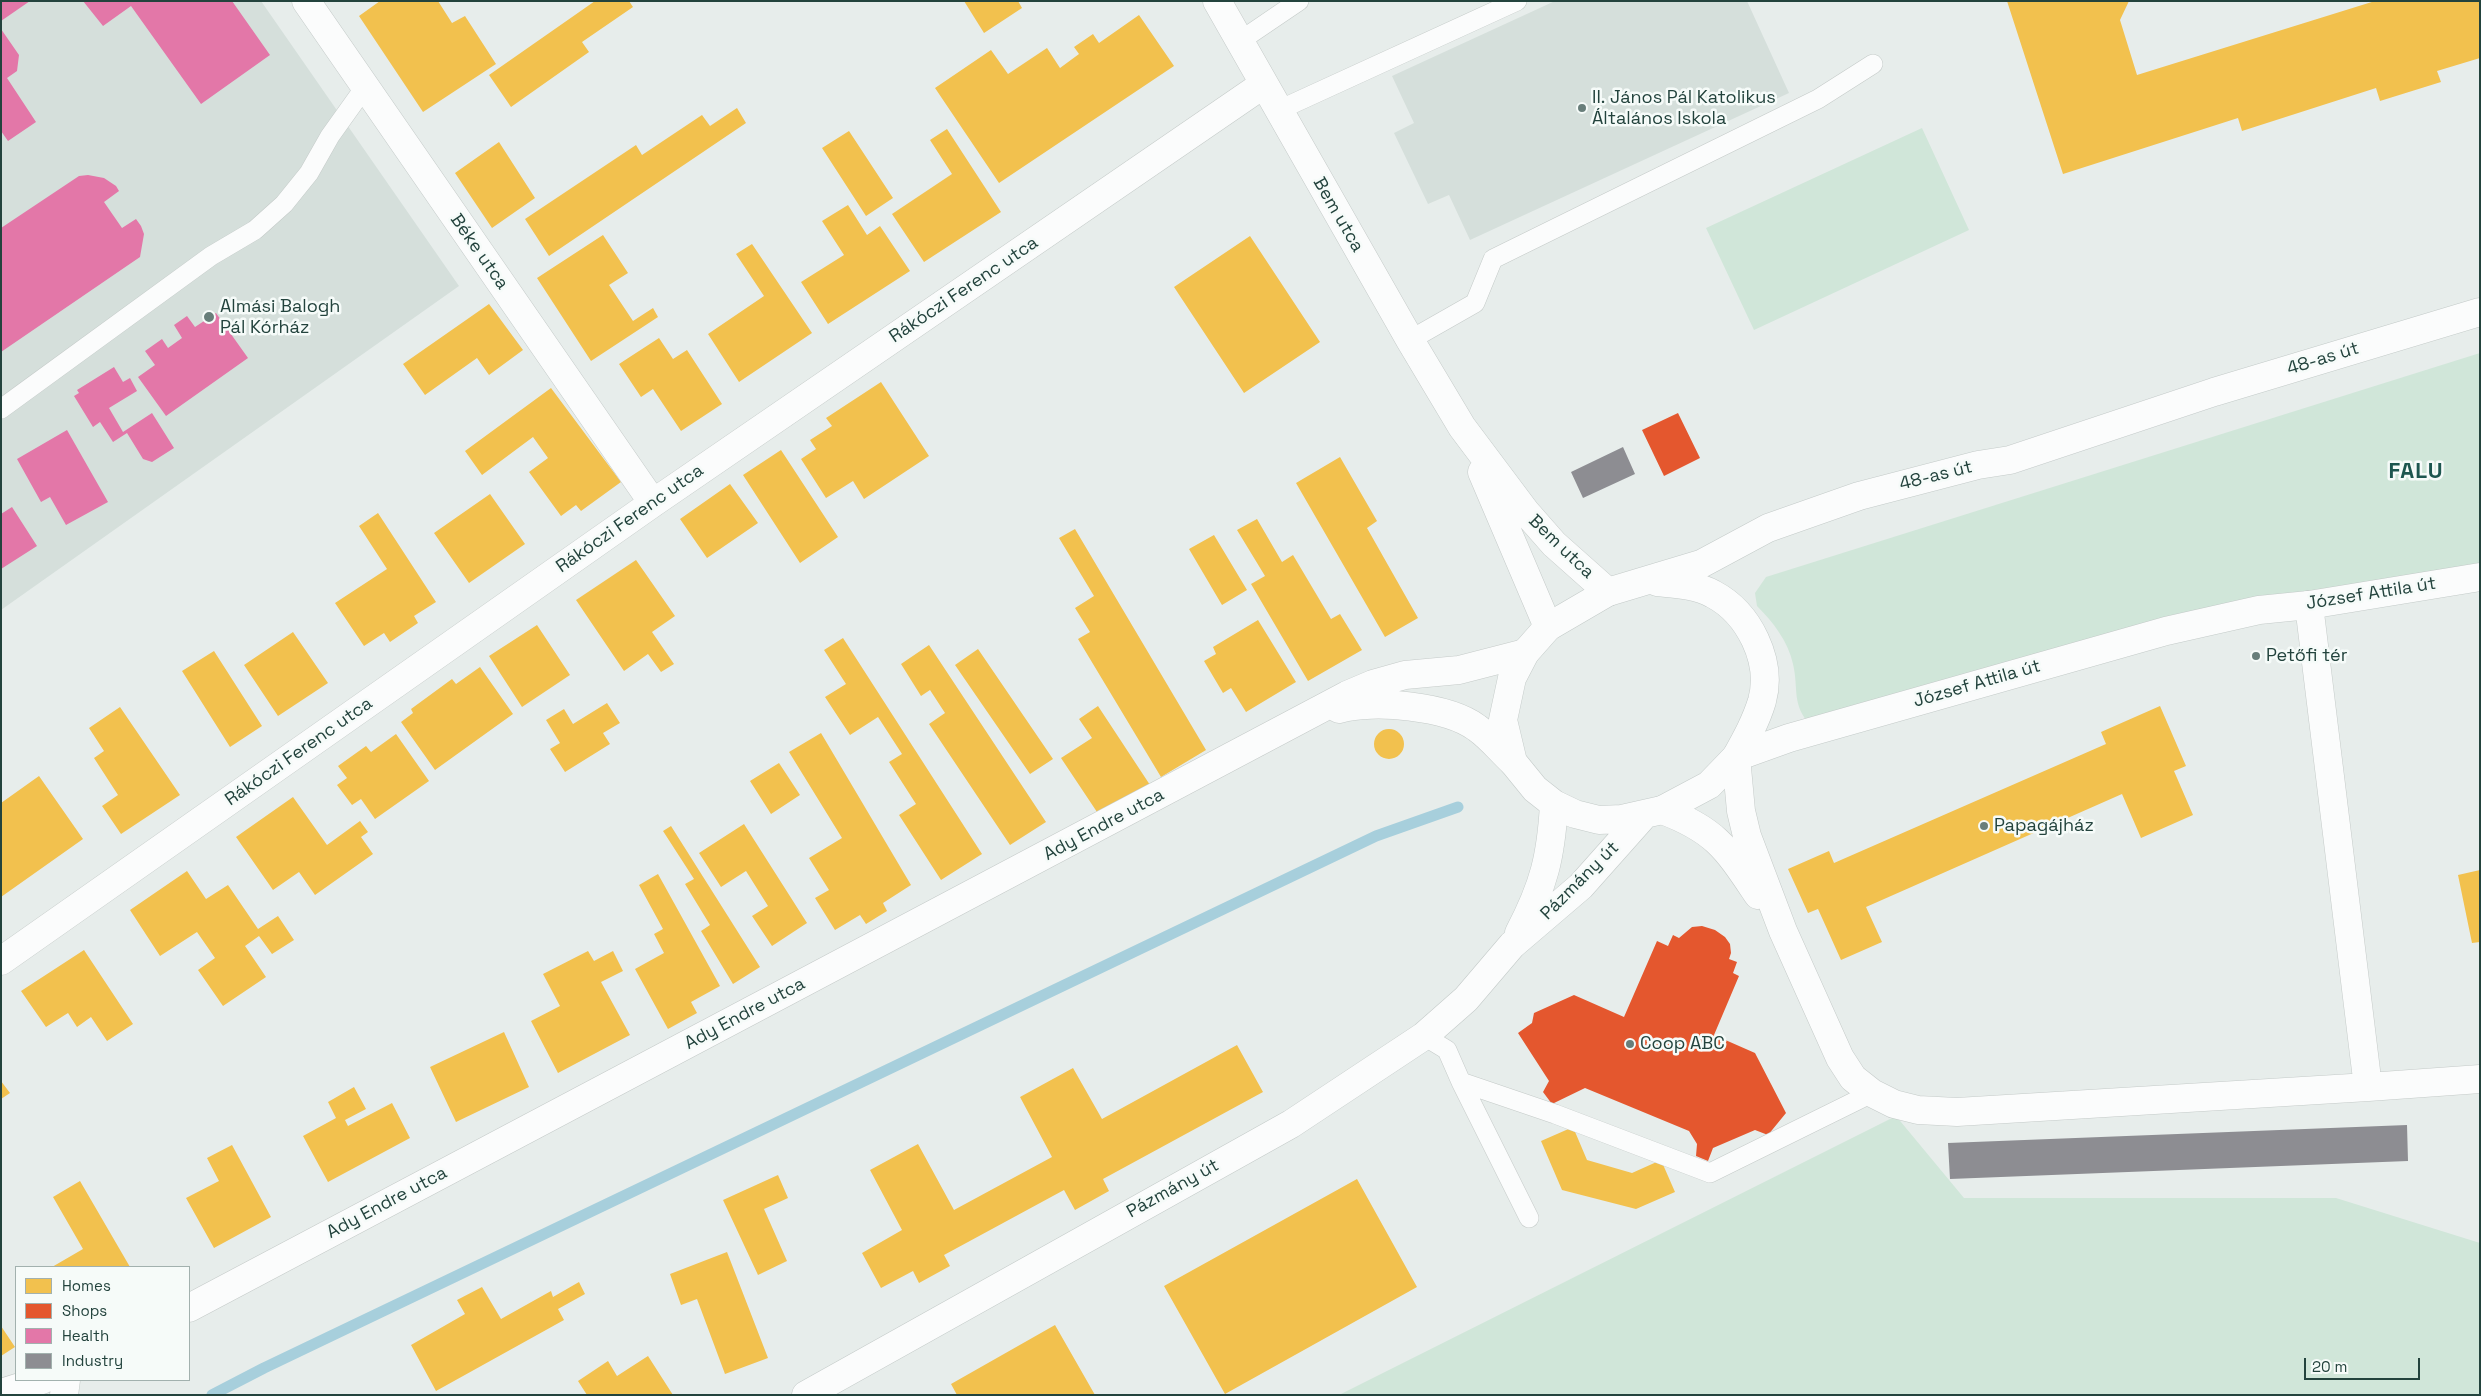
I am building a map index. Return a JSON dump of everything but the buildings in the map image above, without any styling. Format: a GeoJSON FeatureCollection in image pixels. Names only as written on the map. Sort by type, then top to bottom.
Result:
{"type":"FeatureCollection","features":[{"type":"Feature","properties":{"kind":"street","name":"Béke utca"},"geometry":{"type":"LineString","coordinates":[[306,1],[653,503]]}},
{"type":"Feature","properties":{"kind":"street","name":"Bem utca"},"geometry":{"type":"LineString","coordinates":[[1217,1],[1410,340],[1462,427],[1524,512],[1554,544],[1608,592]]}},
{"type":"Feature","properties":{"kind":"street","name":"Rákóczi Ferenc utca"},"geometry":{"type":"LineString","coordinates":[[1,961],[653,503],[1264,84]]}},
{"type":"Feature","properties":{"kind":"street","name":"48-as út"},"geometry":{"type":"LineString","coordinates":[[1513,762],[1503,720],[1512,678],[1525,653],[1548,627],[1608,592],[1651,581],[1701,564],[1768,528],[1859,496],[1978,465],[2010,460],[2214,392],[2480,312]]}},
{"type":"Feature","properties":{"kind":"street","name":"Bem utca"},"geometry":{"type":"LineString","coordinates":[[1462,427],[1548,627]]}},
{"type":"Feature","properties":{"kind":"street","name":"József Attila út"},"geometry":{"type":"LineString","coordinates":[[1513,762],[1535,789],[1554,804],[1575,814],[1599,820],[1653,812],[1709,785],[1736,757],[1831,725],[2166,631],[2258,610],[2309,605],[2480,577]]}},
{"type":"Feature","properties":{"kind":"street"},"geometry":{"type":"LineString","coordinates":[[1651,581],[1685,585],[1713,594],[1740,615],[1752,632],[1763,671],[1762,700],[1752,730],[1736,757],[1741,811],[1747,836],[1783,931],[1840,1058],[1853,1078],[1872,1094],[1894,1104],[1918,1110],[1957,1112],[2480,1079]]}},
{"type":"Feature","properties":{"kind":"street"},"geometry":{"type":"LineString","coordinates":[[2309,605],[2368,1087]]}},
{"type":"Feature","properties":{"kind":"street","name":"Ady Endre utca"},"geometry":{"type":"LineString","coordinates":[[190,1307],[1302,721],[1347,695],[1373,684],[1405,675],[1459,670],[1525,653]]}},
{"type":"Feature","properties":{"kind":"street","name":"Ady Endre utca"},"geometry":{"type":"LineString","coordinates":[[1302,721],[1352,705],[1376,704],[1442,712],[1477,728],[1513,762]]}},
{"type":"Feature","properties":{"kind":"street","name":"Pázmány út"},"geometry":{"type":"LineString","coordinates":[[1512,945],[1538,897],[1552,840],[1554,804]]}},
{"type":"Feature","properties":{"kind":"street"},"geometry":{"type":"LineString","coordinates":[[1653,812],[1703,828],[1723,845],[1783,931]]}},
{"type":"Feature","properties":{"kind":"street","name":"Pázmány út"},"geometry":{"type":"LineString","coordinates":[[806,1395],[853,1367],[1291,1124],[1424,1036],[1466,999],[1512,945],[1581,886],[1653,812]]}},
{"type":"Feature","properties":{"kind":"street"},"geometry":{"type":"LineString","coordinates":[[1,1393],[39,1381]]}},
{"type":"Feature","properties":{"kind":"street"},"geometry":{"type":"LineString","coordinates":[[64,1395],[66,1381]]}},
{"type":"Feature","properties":{"kind":"lane"},"geometry":{"type":"LineString","coordinates":[[1240,41],[1299,1]]}},
{"type":"Feature","properties":{"kind":"lane"},"geometry":{"type":"LineString","coordinates":[[1279,110],[1517,1]]}},
{"type":"Feature","properties":{"kind":"lane"},"geometry":{"type":"LineString","coordinates":[[1410,340],[1475,303],[1493,259],[1818,99],[1873,64]]}},
{"type":"Feature","properties":{"kind":"lane"},"geometry":{"type":"LineString","coordinates":[[1,409],[211,256],[255,230],[284,204],[309,173],[330,136],[365,87]]}},
{"type":"Feature","properties":{"kind":"lane"},"geometry":{"type":"LineString","coordinates":[[1424,1036],[1448,1050],[1461,1082],[1529,1218]]}},
{"type":"Feature","properties":{"kind":"lane"},"geometry":{"type":"LineString","coordinates":[[1461,1082],[1555,1114],[1710,1173],[1872,1094]]}},
{"type":"Feature","properties":{"kind":"shaded area","name":"Almási Balogh Pál Kórház"},"geometry":{"type":"Polygon","coordinates":[[[1,1],[261,1],[459,286],[1,610],[1,1]]]}},
{"type":"Feature","properties":{"kind":"shaded area","name":"II. János Pál Katolikus Általános Iskola"},"geometry":{"type":"Polygon","coordinates":[[[1555,1],[1747,1],[1789,93],[1470,240],[1449,195],[1428,204],[1394,133],[1414,123],[1392,76],[1555,1]]]}},
{"type":"Feature","properties":{"kind":"green space"},"geometry":{"type":"Polygon","coordinates":[[[1922,128],[1969,230],[1754,330],[1706,228],[1922,128]]]}},
{"type":"Feature","properties":{"kind":"green space"},"geometry":{"type":"Polygon","coordinates":[[[2480,353],[2480,570],[1811,726],[1801,711],[1798,704],[1795,673],[1788,647],[1774,625],[1757,606],[1755,593],[1766,577],[2480,353]]]}},
{"type":"Feature","properties":{"kind":"green space"},"geometry":{"type":"Polygon","coordinates":[[[1896,1116],[1964,1198],[2336,1198],[2480,1243],[2480,1395],[1339,1395],[1896,1116]]]}},
{"type":"Feature","properties":{"kind":"waterway"},"geometry":{"type":"LineString","coordinates":[[212,1395],[264,1368],[1376,836],[1458,807]]}},
{"type":"Feature","properties":{"kind":"place","name":"II. János Pál Katolikus Általános Iskola"},"geometry":{"type":"Point","coordinates":[1582,108]}},
{"type":"Feature","properties":{"kind":"place","name":"Almási Balogh Pál Kórház"},"geometry":{"type":"Point","coordinates":[209,317]}},
{"type":"Feature","properties":{"kind":"place","name":"Petőfi tér"},"geometry":{"type":"Point","coordinates":[2256,656]}},
{"type":"Feature","properties":{"kind":"place","name":"Papagájház"},"geometry":{"type":"Point","coordinates":[1984,826]}},
{"type":"Feature","properties":{"kind":"place","name":"Coop ABC"},"geometry":{"type":"Point","coordinates":[1630,1044]}},
{"type":"Feature","properties":{"kind":"district","name":"FALU"},"geometry":{"type":"Point","coordinates":[2416,472]}}]}
